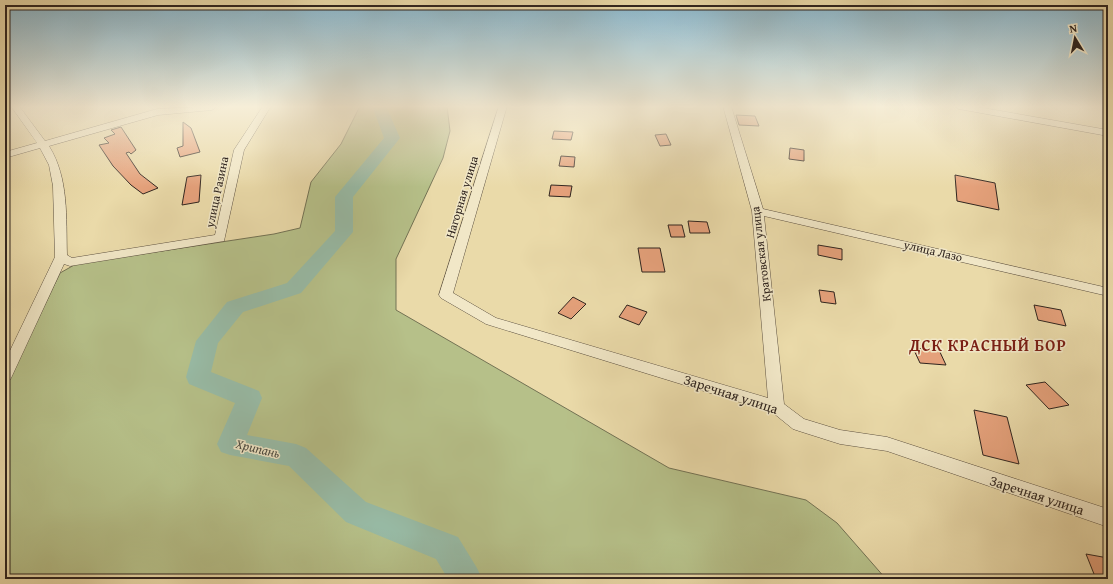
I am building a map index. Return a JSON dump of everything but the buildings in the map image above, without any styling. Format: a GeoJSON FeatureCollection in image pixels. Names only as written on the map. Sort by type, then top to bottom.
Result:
{"type":"FeatureCollection","features":[{"type":"Feature","properties":{"kind":"street"},"geometry":{"type":"LineString","coordinates":[[5,376],[61,257],[57,179],[53,164],[36,133]]}},
{"type":"Feature","properties":{"kind":"street"},"geometry":{"type":"LineString","coordinates":[[5,155],[81,133]]}},
{"type":"Feature","properties":{"kind":"street","name":"улица Разина"},"geometry":{"type":"LineString","coordinates":[[61,257],[70,262],[220,238],[239,150],[250,133]]}},
{"type":"Feature","properties":{"kind":"street","name":"Нагорная улица"},"geometry":{"type":"LineString","coordinates":[[446,295],[495,133]]}},
{"type":"Feature","properties":{"kind":"street","name":"Кратовская улица"},"geometry":{"type":"LineString","coordinates":[[735,133],[758,211],[777,407]]}},
{"type":"Feature","properties":{"kind":"street","name":"улица Лазо"},"geometry":{"type":"LineString","coordinates":[[758,211],[1108,292]]}},
{"type":"Feature","properties":{"kind":"street","name":"Заречная улица"},"geometry":{"type":"LineString","coordinates":[[446,295],[491,321],[777,407],[799,424],[840,437],[887,444],[1108,518]]}},
{"type":"Feature","properties":{"kind":"green space"},"geometry":{"type":"Polygon","coordinates":[[[346,133],[449,133],[443,158],[396,259],[396,310],[669,468],[806,500],[837,523],[886,579],[5,579],[5,388],[60,273],[76,264],[274,234],[300,228],[311,182],[341,144],[346,133]]]}},
{"type":"Feature","properties":{"kind":"waterway","name":"Хрипань"},"geometry":{"type":"LineString","coordinates":[[390,133],[392,138],[344,197],[344,232],[294,288],[235,307],[207,341],[198,377],[250,398],[230,444],[296,456],[356,512],[447,548],[466,579]]}},
{"type":"Feature","properties":{"kind":"district","name":"ДСК КРАСНЫЙ БОР"},"geometry":{"type":"Point","coordinates":[988,345]}}]}
